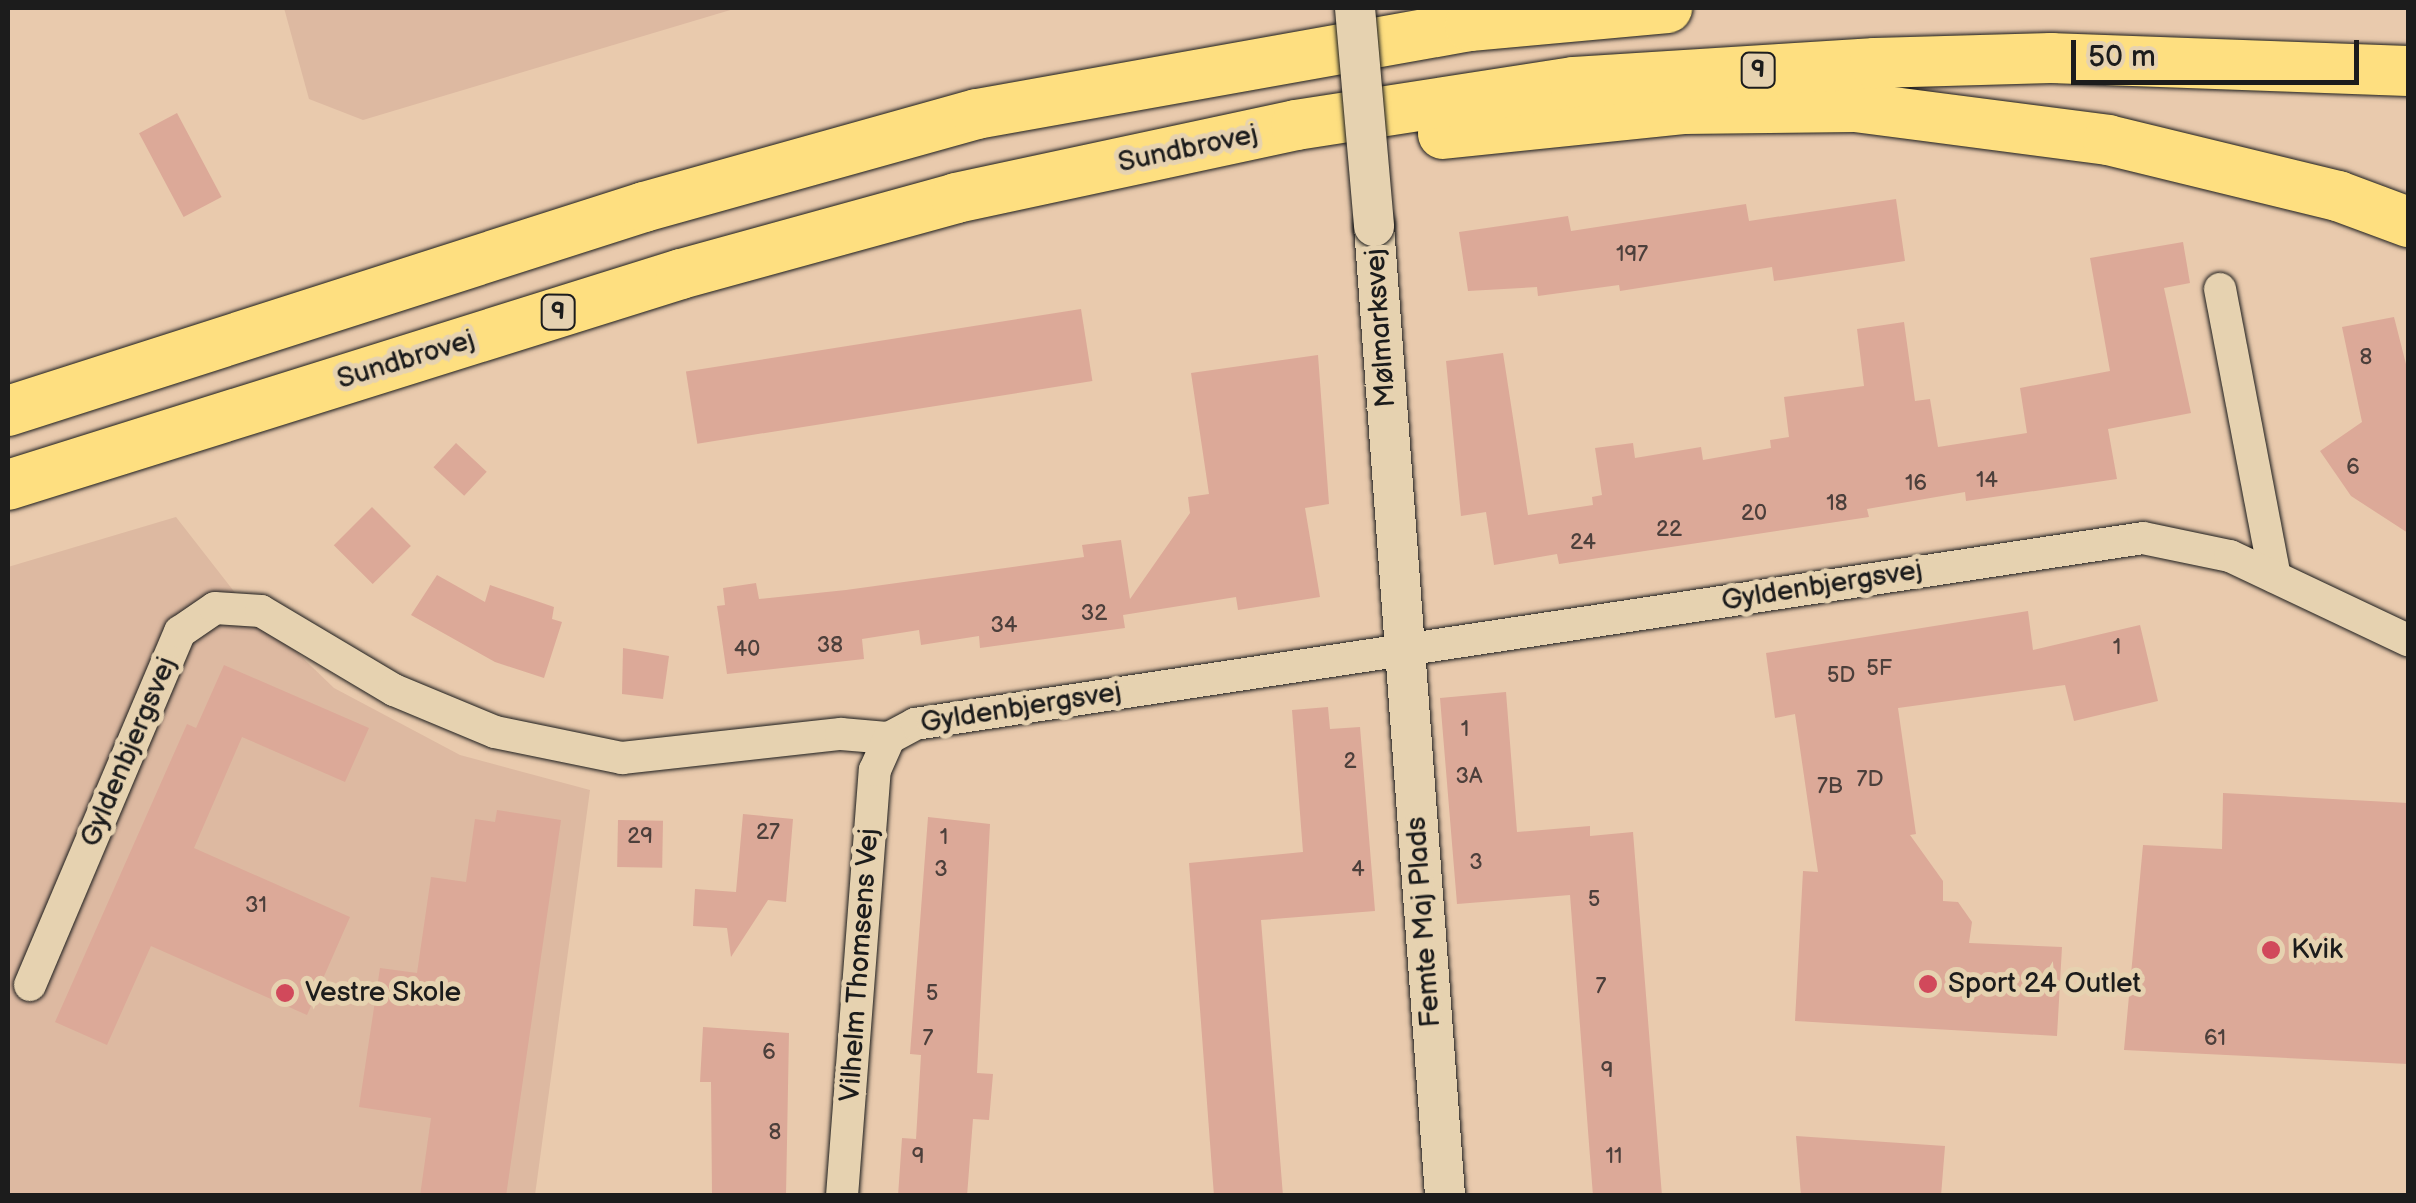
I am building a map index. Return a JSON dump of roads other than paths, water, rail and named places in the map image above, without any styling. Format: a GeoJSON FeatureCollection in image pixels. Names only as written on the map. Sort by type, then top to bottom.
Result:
{"type":"FeatureCollection","features":[{"type":"Feature","properties":{"kind":"main road"},"geometry":{"type":"LineString","coordinates":[[8,411],[644,207],[977,114],[1190,48],[1392,8]]}},
{"type":"Feature","properties":{"kind":"main road"},"geometry":{"type":"LineString","coordinates":[[977,114],[1470,26],[1667,8]]}},
{"type":"Feature","properties":{"kind":"main road","name":"Sundbrovej"},"geometry":{"type":"LineString","coordinates":[[8,484],[681,274],[1114,164],[1296,126],[1574,82],[2051,58],[2408,71]]}},
{"type":"Feature","properties":{"kind":"main road"},"geometry":{"type":"LineString","coordinates":[[1114,164],[1287,158],[1682,109],[1855,107],[2108,140],[2338,196],[2408,222]]}},
{"type":"Feature","properties":{"kind":"street","name":"Mølmarksvej"},"geometry":{"type":"LineString","coordinates":[[1355,8],[1404,650]]}},
{"type":"Feature","properties":{"kind":"street"},"geometry":{"type":"LineString","coordinates":[[2220,289],[2275,577]]}},
{"type":"Feature","properties":{"kind":"street","name":"Gyldenbjergsvej"},"geometry":{"type":"LineString","coordinates":[[30,986],[180,632],[215,608],[261,611],[394,690],[494,732],[622,758],[841,734],[889,738],[915,724],[2143,538],[2230,556],[2408,640]]}},
{"type":"Feature","properties":{"kind":"street","name":"Femte Maj Plads"},"geometry":{"type":"LineString","coordinates":[[1404,650],[1444,1196]]}},
{"type":"Feature","properties":{"kind":"street","name":"Vilhelm Thomsens Vej"},"geometry":{"type":"LineString","coordinates":[[842,1196],[875,770],[889,738]]}},
{"type":"Feature","properties":{"kind":"place","name":"Kvik"},"geometry":{"type":"Point","coordinates":[2271,950]}},
{"type":"Feature","properties":{"kind":"place","name":"Sport 24 Outlet"},"geometry":{"type":"Point","coordinates":[1928,984]}},
{"type":"Feature","properties":{"kind":"place","name":"Vestre Skole"},"geometry":{"type":"Point","coordinates":[285,993]}}]}
